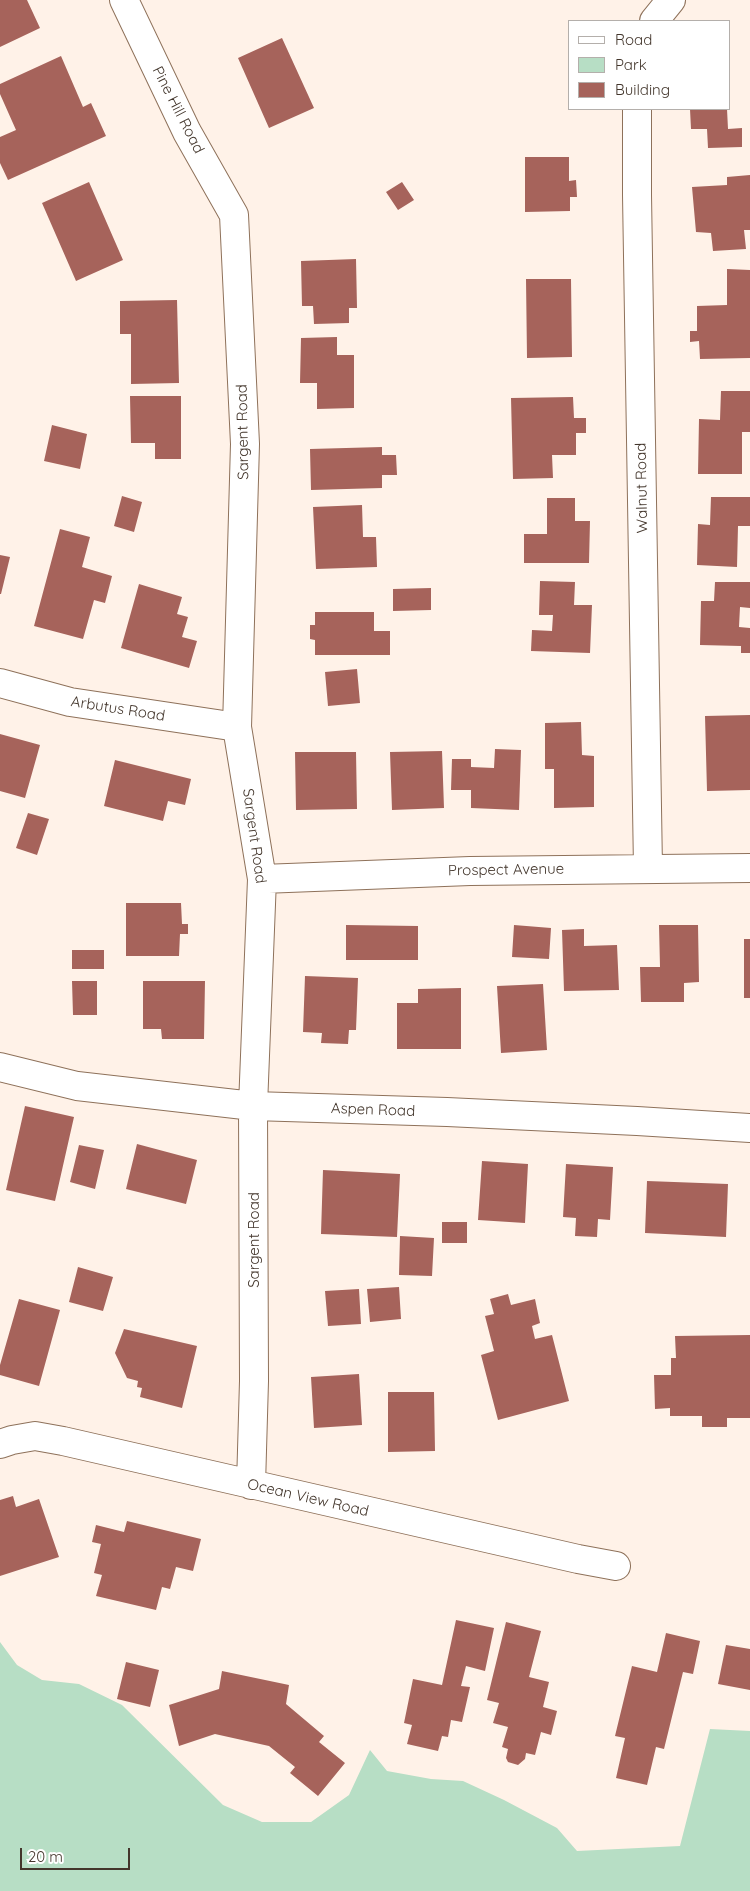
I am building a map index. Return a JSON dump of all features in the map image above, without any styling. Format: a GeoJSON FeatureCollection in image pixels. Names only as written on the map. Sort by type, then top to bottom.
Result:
{"type":"FeatureCollection","features":[{"type":"Feature","properties":{"kind":"street","name":"Pine Hill Road"},"geometry":{"type":"LineString","coordinates":[[124,0],[187,132],[234,218]]}},
{"type":"Feature","properties":{"kind":"street"},"geometry":{"type":"LineString","coordinates":[[655,20],[671,0]]}},
{"type":"Feature","properties":{"kind":"street","name":"Walnut Road"},"geometry":{"type":"LineString","coordinates":[[638,110],[637,195],[648,868]]}},
{"type":"Feature","properties":{"kind":"street","name":"Sargent Road"},"geometry":{"type":"LineString","coordinates":[[234,218],[245,444],[237,727],[262,879],[253,1106],[254,1381],[251,1485]]}},
{"type":"Feature","properties":{"kind":"street","name":"Arbutus Road"},"geometry":{"type":"LineString","coordinates":[[0,684],[70,702],[237,727]]}},
{"type":"Feature","properties":{"kind":"street","name":"Prospect Avenue"},"geometry":{"type":"LineString","coordinates":[[262,879],[460,871],[750,868]]}},
{"type":"Feature","properties":{"kind":"street","name":"Aspen Road"},"geometry":{"type":"LineString","coordinates":[[0,1067],[77,1086],[253,1106],[458,1112],[750,1128]]}},
{"type":"Feature","properties":{"kind":"street","name":"Ocean View Road"},"geometry":{"type":"LineString","coordinates":[[0,1444],[35,1436],[568,1557],[616,1566]]}},
{"type":"Feature","properties":{"kind":"green space"},"geometry":{"type":"Polygon","coordinates":[[[0,1642],[17,1665],[42,1680],[79,1684],[122,1705],[223,1805],[262,1822],[311,1822],[349,1795],[370,1750],[387,1771],[431,1779],[463,1781],[504,1800],[557,1828],[577,1851],[680,1846],[710,1729],[750,1731],[750,1891],[0,1891],[0,1642]]]}},
{"type":"Feature","properties":{"kind":"building"},"geometry":{"type":"Polygon","coordinates":[[[0,0],[27,0],[40,28],[0,47],[0,0]]]}},
{"type":"Feature","properties":{"kind":"building"},"geometry":{"type":"Polygon","coordinates":[[[282,38],[314,108],[269,128],[238,58],[282,38]]]}},
{"type":"Feature","properties":{"kind":"building"},"geometry":{"type":"Polygon","coordinates":[[[61,56],[83,107],[91,103],[106,136],[8,180],[0,163],[0,137],[16,130],[0,94],[0,84],[61,56]]]}},
{"type":"Feature","properties":{"kind":"building"},"geometry":{"type":"Polygon","coordinates":[[[690,110],[727,110],[728,129],[742,128],[742,147],[708,148],[707,129],[691,129],[690,110]]]}},
{"type":"Feature","properties":{"kind":"building"},"geometry":{"type":"Polygon","coordinates":[[[525,157],[569,157],[569,181],[576,180],[577,197],[570,197],[570,211],[525,212],[525,157]]]}},
{"type":"Feature","properties":{"kind":"building"},"geometry":{"type":"Polygon","coordinates":[[[750,175],[750,230],[744,230],[746,249],[713,251],[711,233],[696,232],[692,187],[727,185],[727,177],[750,175]]]}},
{"type":"Feature","properties":{"kind":"building"},"geometry":{"type":"Polygon","coordinates":[[[89,182],[123,260],[76,281],[42,203],[89,182]]]}},
{"type":"Feature","properties":{"kind":"building"},"geometry":{"type":"Polygon","coordinates":[[[402,182],[414,200],[398,210],[386,192],[402,182]]]}},
{"type":"Feature","properties":{"kind":"building"},"geometry":{"type":"Polygon","coordinates":[[[356,259],[357,308],[349,308],[349,323],[314,324],[313,306],[302,306],[301,261],[356,259]]]}},
{"type":"Feature","properties":{"kind":"building"},"geometry":{"type":"Polygon","coordinates":[[[727,269],[750,270],[750,358],[700,359],[699,341],[690,342],[690,331],[697,331],[697,306],[727,305],[727,269]]]}},
{"type":"Feature","properties":{"kind":"building"},"geometry":{"type":"Polygon","coordinates":[[[526,279],[571,279],[572,357],[527,358],[526,279]]]}},
{"type":"Feature","properties":{"kind":"building"},"geometry":{"type":"Polygon","coordinates":[[[177,300],[179,383],[131,384],[131,334],[120,334],[120,301],[177,300]]]}},
{"type":"Feature","properties":{"kind":"building"},"geometry":{"type":"Polygon","coordinates":[[[337,337],[337,355],[354,355],[354,408],[317,409],[317,383],[300,383],[301,338],[337,337]]]}},
{"type":"Feature","properties":{"kind":"building"},"geometry":{"type":"Polygon","coordinates":[[[721,391],[750,391],[750,432],[742,432],[742,474],[698,474],[699,419],[720,420],[721,391]]]}},
{"type":"Feature","properties":{"kind":"building"},"geometry":{"type":"Polygon","coordinates":[[[130,396],[181,396],[181,459],[155,459],[155,443],[131,443],[130,396]]]}},
{"type":"Feature","properties":{"kind":"building"},"geometry":{"type":"Polygon","coordinates":[[[573,397],[574,418],[586,418],[586,433],[576,433],[576,455],[552,455],[553,478],[513,479],[511,398],[573,397]]]}},
{"type":"Feature","properties":{"kind":"building"},"geometry":{"type":"Polygon","coordinates":[[[52,425],[87,434],[80,469],[44,461],[52,425]]]}},
{"type":"Feature","properties":{"kind":"building"},"geometry":{"type":"Polygon","coordinates":[[[382,447],[382,455],[396,455],[397,475],[382,475],[382,488],[311,490],[310,449],[382,447]]]}},
{"type":"Feature","properties":{"kind":"building"},"geometry":{"type":"Polygon","coordinates":[[[122,496],[142,502],[134,532],[114,526],[122,496]]]}},
{"type":"Feature","properties":{"kind":"building"},"geometry":{"type":"Polygon","coordinates":[[[711,497],[750,497],[750,526],[738,526],[737,567],[697,565],[698,524],[710,525],[711,497]]]}},
{"type":"Feature","properties":{"kind":"building"},"geometry":{"type":"Polygon","coordinates":[[[547,498],[575,498],[575,521],[590,521],[589,563],[524,563],[524,534],[547,534],[547,498]]]}},
{"type":"Feature","properties":{"kind":"building"},"geometry":{"type":"Polygon","coordinates":[[[362,505],[363,537],[376,537],[377,567],[316,569],[313,507],[362,505]]]}},
{"type":"Feature","properties":{"kind":"building"},"geometry":{"type":"Polygon","coordinates":[[[60,529],[90,537],[82,567],[112,576],[105,603],[94,600],[83,639],[34,626],[60,529]]]}},
{"type":"Feature","properties":{"kind":"building"},"geometry":{"type":"Polygon","coordinates":[[[0,555],[10,557],[1,594],[0,594],[0,555]]]}},
{"type":"Feature","properties":{"kind":"building"},"geometry":{"type":"Polygon","coordinates":[[[540,581],[575,582],[574,605],[592,605],[590,653],[531,651],[532,630],[552,631],[553,615],[539,615],[540,581]]]}},
{"type":"Feature","properties":{"kind":"building"},"geometry":{"type":"Polygon","coordinates":[[[715,582],[750,582],[750,608],[740,607],[739,627],[750,628],[750,653],[741,653],[741,646],[700,645],[701,601],[714,601],[715,582]]]}},
{"type":"Feature","properties":{"kind":"building"},"geometry":{"type":"Polygon","coordinates":[[[139,584],[182,597],[177,614],[188,617],[182,637],[197,641],[189,668],[121,648],[139,584]]]}},
{"type":"Feature","properties":{"kind":"building"},"geometry":{"type":"Polygon","coordinates":[[[431,588],[431,610],[393,611],[393,589],[431,588]]]}},
{"type":"Feature","properties":{"kind":"building"},"geometry":{"type":"Polygon","coordinates":[[[315,612],[374,612],[374,631],[390,631],[390,655],[315,655],[315,640],[310,639],[310,625],[315,625],[315,612]]]}},
{"type":"Feature","properties":{"kind":"building"},"geometry":{"type":"Polygon","coordinates":[[[357,669],[360,703],[328,706],[325,672],[357,669]]]}},
{"type":"Feature","properties":{"kind":"building"},"geometry":{"type":"Polygon","coordinates":[[[750,715],[750,790],[707,791],[705,716],[750,715]]]}},
{"type":"Feature","properties":{"kind":"building"},"geometry":{"type":"Polygon","coordinates":[[[581,722],[582,755],[594,756],[594,807],[554,808],[554,769],[545,769],[545,723],[581,722]]]}},
{"type":"Feature","properties":{"kind":"building"},"geometry":{"type":"Polygon","coordinates":[[[0,734],[40,745],[25,798],[0,791],[0,734]]]}},
{"type":"Feature","properties":{"kind":"building"},"geometry":{"type":"Polygon","coordinates":[[[495,749],[521,750],[519,810],[471,808],[471,790],[451,790],[452,759],[471,759],[471,767],[494,768],[495,749]]]}},
{"type":"Feature","properties":{"kind":"building"},"geometry":{"type":"Polygon","coordinates":[[[442,751],[444,808],[392,810],[390,752],[442,751]]]}},
{"type":"Feature","properties":{"kind":"building"},"geometry":{"type":"Polygon","coordinates":[[[295,752],[356,752],[357,809],[296,810],[295,752]]]}},
{"type":"Feature","properties":{"kind":"building"},"geometry":{"type":"Polygon","coordinates":[[[115,760],[191,779],[185,805],[168,801],[163,821],[104,806],[115,760]]]}},
{"type":"Feature","properties":{"kind":"building"},"geometry":{"type":"Polygon","coordinates":[[[28,813],[49,819],[37,855],[16,848],[28,813]]]}},
{"type":"Feature","properties":{"kind":"building"},"geometry":{"type":"Polygon","coordinates":[[[126,903],[181,903],[182,924],[188,924],[188,934],[180,934],[179,956],[126,956],[126,903]]]}},
{"type":"Feature","properties":{"kind":"building"},"geometry":{"type":"Polygon","coordinates":[[[346,925],[418,926],[418,960],[346,960],[346,925]]]}},
{"type":"Feature","properties":{"kind":"building"},"geometry":{"type":"Polygon","coordinates":[[[514,925],[551,928],[549,959],[512,957],[514,925]]]}},
{"type":"Feature","properties":{"kind":"building"},"geometry":{"type":"Polygon","coordinates":[[[659,925],[698,925],[699,982],[684,983],[684,1002],[641,1002],[640,967],[660,967],[659,925]]]}},
{"type":"Feature","properties":{"kind":"building"},"geometry":{"type":"Polygon","coordinates":[[[584,929],[584,946],[617,945],[619,990],[564,991],[562,930],[584,929]]]}},
{"type":"Feature","properties":{"kind":"building"},"geometry":{"type":"Polygon","coordinates":[[[744,939],[750,939],[750,998],[744,998],[744,939]]]}},
{"type":"Feature","properties":{"kind":"building"},"geometry":{"type":"Polygon","coordinates":[[[72,950],[104,950],[104,969],[72,969],[72,950]]]}},
{"type":"Feature","properties":{"kind":"building"},"geometry":{"type":"Polygon","coordinates":[[[305,976],[358,978],[356,1030],[349,1030],[348,1044],[321,1043],[322,1033],[303,1032],[305,976]]]}},
{"type":"Feature","properties":{"kind":"building"},"geometry":{"type":"Polygon","coordinates":[[[72,981],[97,981],[97,1015],[73,1015],[72,981]]]}},
{"type":"Feature","properties":{"kind":"building"},"geometry":{"type":"Polygon","coordinates":[[[143,981],[205,981],[204,1039],[162,1039],[161,1029],[143,1029],[143,981]]]}},
{"type":"Feature","properties":{"kind":"building"},"geometry":{"type":"Polygon","coordinates":[[[543,984],[547,1050],[501,1053],[497,986],[543,984]]]}},
{"type":"Feature","properties":{"kind":"building"},"geometry":{"type":"Polygon","coordinates":[[[461,988],[461,1049],[397,1049],[397,1003],[418,1003],[418,989],[461,988]]]}},
{"type":"Feature","properties":{"kind":"building"},"geometry":{"type":"Polygon","coordinates":[[[25,1106],[74,1117],[55,1201],[6,1190],[25,1106]]]}},
{"type":"Feature","properties":{"kind":"building"},"geometry":{"type":"Polygon","coordinates":[[[137,1144],[197,1160],[186,1204],[126,1189],[137,1144]]]}},
{"type":"Feature","properties":{"kind":"building"},"geometry":{"type":"Polygon","coordinates":[[[79,1145],[104,1150],[95,1189],[70,1182],[79,1145]]]}},
{"type":"Feature","properties":{"kind":"building"},"geometry":{"type":"Polygon","coordinates":[[[482,1161],[528,1164],[525,1223],[478,1220],[482,1161]]]}},
{"type":"Feature","properties":{"kind":"building"},"geometry":{"type":"Polygon","coordinates":[[[566,1164],[613,1167],[610,1220],[598,1219],[597,1237],[575,1236],[576,1218],[563,1217],[566,1164]]]}},
{"type":"Feature","properties":{"kind":"building"},"geometry":{"type":"Polygon","coordinates":[[[323,1170],[400,1174],[397,1237],[321,1234],[323,1170]]]}},
{"type":"Feature","properties":{"kind":"building"},"geometry":{"type":"Polygon","coordinates":[[[647,1181],[728,1184],[726,1237],[645,1233],[647,1181]]]}},
{"type":"Feature","properties":{"kind":"building"},"geometry":{"type":"Polygon","coordinates":[[[442,1222],[467,1222],[467,1243],[442,1243],[442,1222]]]}},
{"type":"Feature","properties":{"kind":"building"},"geometry":{"type":"Polygon","coordinates":[[[400,1236],[434,1238],[432,1276],[399,1275],[400,1236]]]}},
{"type":"Feature","properties":{"kind":"building"},"geometry":{"type":"Polygon","coordinates":[[[78,1267],[113,1277],[103,1311],[69,1302],[78,1267]]]}},
{"type":"Feature","properties":{"kind":"building"},"geometry":{"type":"Polygon","coordinates":[[[399,1287],[401,1319],[370,1322],[367,1289],[399,1287]]]}},
{"type":"Feature","properties":{"kind":"building"},"geometry":{"type":"Polygon","coordinates":[[[359,1289],[361,1324],[328,1326],[325,1291],[359,1289]]]}},
{"type":"Feature","properties":{"kind":"building"},"geometry":{"type":"Polygon","coordinates":[[[508,1294],[511,1305],[535,1299],[540,1323],[532,1326],[535,1339],[552,1335],[569,1401],[498,1420],[481,1355],[494,1351],[485,1316],[494,1314],[490,1299],[508,1294]]]}},
{"type":"Feature","properties":{"kind":"building"},"geometry":{"type":"Polygon","coordinates":[[[19,1299],[60,1310],[39,1386],[0,1375],[0,1365],[19,1299]]]}},
{"type":"Feature","properties":{"kind":"building"},"geometry":{"type":"Polygon","coordinates":[[[124,1329],[197,1346],[182,1408],[140,1397],[142,1388],[137,1387],[138,1381],[127,1378],[115,1353],[124,1329]]]}},
{"type":"Feature","properties":{"kind":"building"},"geometry":{"type":"Polygon","coordinates":[[[750,1335],[750,1418],[727,1418],[727,1427],[702,1427],[702,1416],[670,1416],[670,1408],[655,1409],[654,1375],[671,1375],[671,1358],[676,1358],[675,1336],[750,1335]]]}},
{"type":"Feature","properties":{"kind":"building"},"geometry":{"type":"Polygon","coordinates":[[[359,1374],[362,1425],[314,1428],[311,1377],[359,1374]]]}},
{"type":"Feature","properties":{"kind":"building"},"geometry":{"type":"Polygon","coordinates":[[[388,1392],[434,1392],[435,1451],[388,1452],[388,1392]]]}},
{"type":"Feature","properties":{"kind":"building"},"geometry":{"type":"Polygon","coordinates":[[[13,1496],[16,1507],[39,1499],[59,1557],[0,1576],[0,1500],[13,1496]]]}},
{"type":"Feature","properties":{"kind":"building"},"geometry":{"type":"Polygon","coordinates":[[[127,1521],[201,1539],[193,1571],[176,1567],[170,1589],[162,1587],[156,1610],[96,1596],[102,1575],[94,1573],[101,1544],[92,1542],[96,1525],[124,1532],[127,1521]]]}},
{"type":"Feature","properties":{"kind":"building"},"geometry":{"type":"Polygon","coordinates":[[[456,1620],[494,1628],[485,1671],[466,1666],[461,1686],[470,1687],[462,1722],[451,1720],[448,1737],[442,1736],[438,1751],[407,1744],[412,1725],[404,1723],[413,1679],[442,1685],[456,1620]]]}},
{"type":"Feature","properties":{"kind":"building"},"geometry":{"type":"Polygon","coordinates":[[[506,1622],[541,1631],[529,1677],[549,1682],[543,1707],[557,1711],[551,1735],[541,1732],[535,1755],[526,1753],[525,1759],[518,1765],[508,1762],[506,1758],[508,1749],[502,1747],[508,1727],[493,1723],[499,1703],[487,1700],[506,1622]]]}},
{"type":"Feature","properties":{"kind":"building"},"geometry":{"type":"Polygon","coordinates":[[[666,1633],[700,1641],[693,1674],[683,1672],[664,1749],[656,1747],[647,1785],[616,1778],[625,1738],[615,1736],[632,1666],[657,1672],[666,1633]]]}},
{"type":"Feature","properties":{"kind":"building"},"geometry":{"type":"Polygon","coordinates":[[[726,1645],[750,1649],[750,1690],[718,1684],[726,1645]]]}},
{"type":"Feature","properties":{"kind":"building"},"geometry":{"type":"Polygon","coordinates":[[[126,1662],[159,1670],[150,1707],[117,1699],[126,1662]]]}},
{"type":"Feature","properties":{"kind":"building"},"geometry":{"type":"Polygon","coordinates":[[[222,1671],[289,1685],[286,1704],[324,1736],[319,1742],[345,1763],[318,1796],[290,1773],[295,1767],[269,1746],[215,1734],[179,1746],[169,1705],[219,1689],[222,1671]]]}}]}
